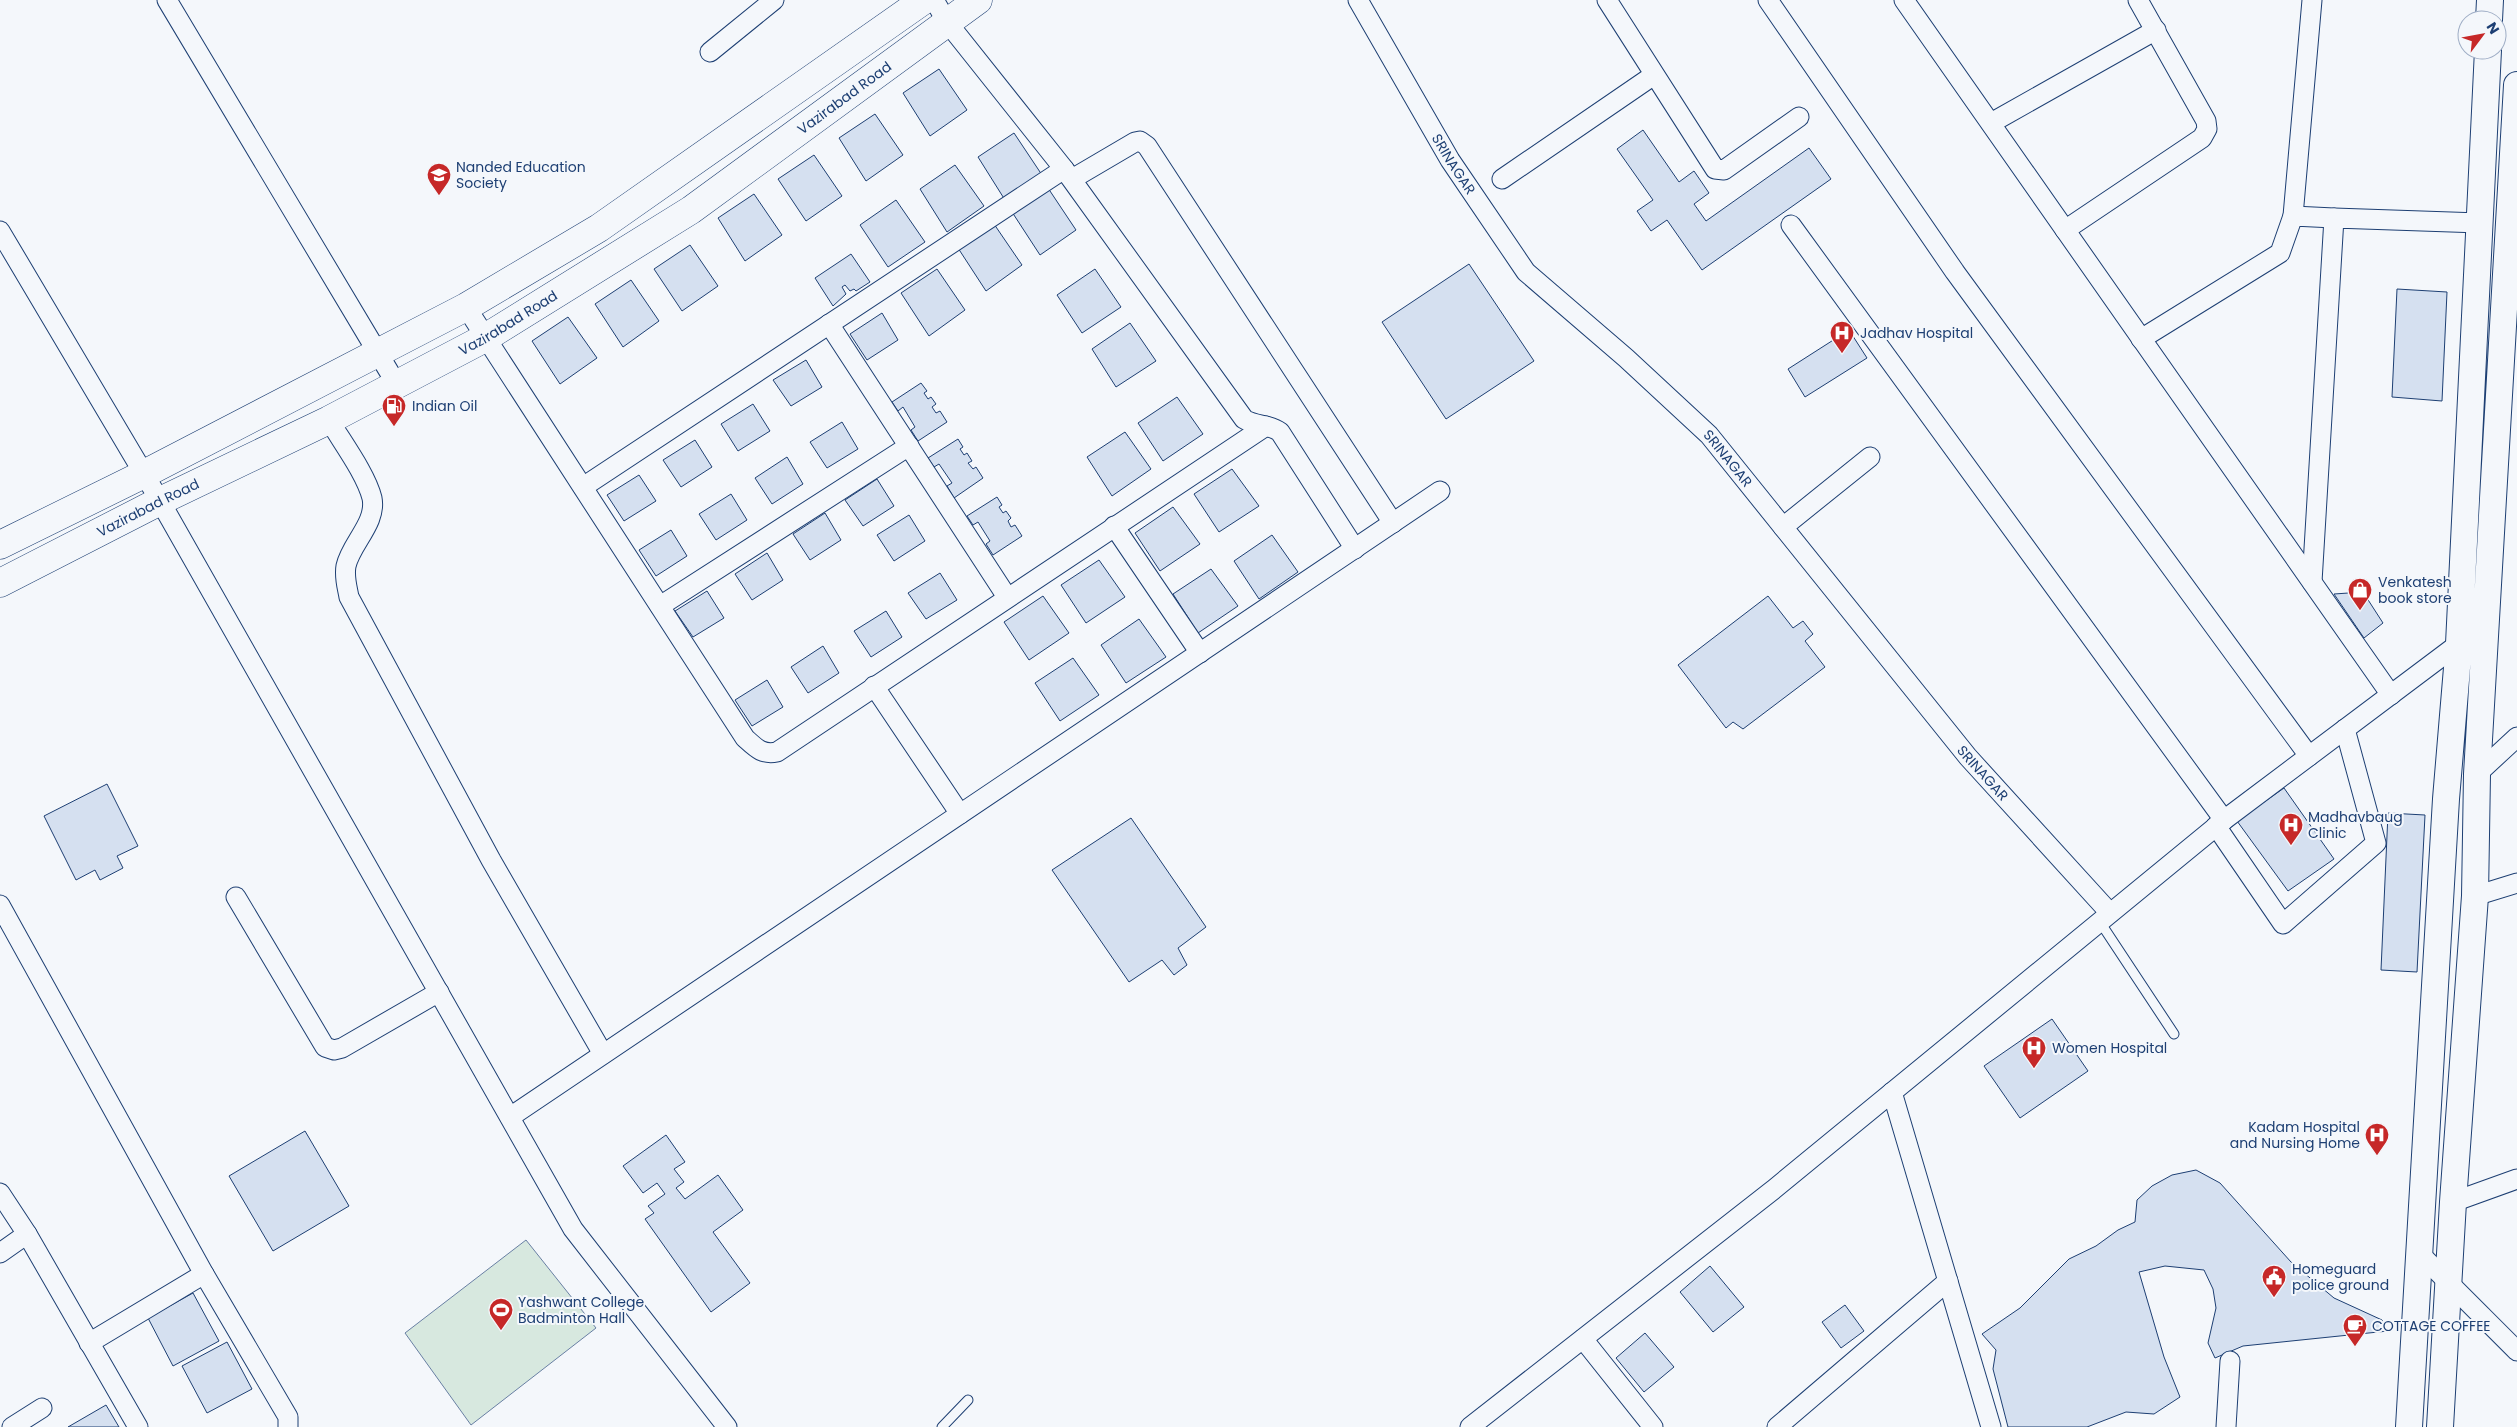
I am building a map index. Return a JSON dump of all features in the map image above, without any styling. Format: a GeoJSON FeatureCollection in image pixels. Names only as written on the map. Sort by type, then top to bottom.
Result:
{"type":"FeatureCollection","features":[{"type":"Feature","properties":{"kind":"main road"},"geometry":{"type":"LineString","coordinates":[[0,545],[144,474],[466,307],[599,228],[924,0]]}},
{"type":"Feature","properties":{"kind":"main road","name":"Vazirabad Road"},"geometry":{"type":"LineString","coordinates":[[0,583],[160,501],[329,420],[485,338],[691,210],[941,11],[978,0]]}},
{"type":"Feature","properties":{"kind":"main road"},"geometry":{"type":"LineString","coordinates":[[2409,1427],[2446,799],[2459,644],[2488,60]]}},
{"type":"Feature","properties":{"kind":"main road"},"geometry":{"type":"LineString","coordinates":[[2440,1427],[2453,1202],[2475,896],[2477,774],[2485,626],[2510,321],[2517,85]]}},
{"type":"Feature","properties":{"kind":"street"},"geometry":{"type":"LineString","coordinates":[[167,0],[397,385]]}},
{"type":"Feature","properties":{"kind":"street"},"geometry":{"type":"LineString","coordinates":[[710,52],[774,0]]}},
{"type":"Feature","properties":{"kind":"street","name":"SRINAGAR"},"geometry":{"type":"LineString","coordinates":[[1358,0],[1450,160],[1526,272],[1626,358],[1709,435],[1968,757],[2105,918]]}},
{"type":"Feature","properties":{"kind":"street"},"geometry":{"type":"LineString","coordinates":[[1607,0],[1715,169],[1719,171],[1724,170],[1799,117]]}},
{"type":"Feature","properties":{"kind":"street"},"geometry":{"type":"LineString","coordinates":[[1768,0],[1955,272],[2309,756]]}},
{"type":"Feature","properties":{"kind":"street"},"geometry":{"type":"LineString","coordinates":[[2065,230],[2202,138],[2207,130],[2206,121],[2138,0]]}},
{"type":"Feature","properties":{"kind":"street"},"geometry":{"type":"LineString","coordinates":[[2141,338],[2280,253],[2293,216],[2312,0]]}},
{"type":"Feature","properties":{"kind":"street"},"geometry":{"type":"LineString","coordinates":[[1914,3],[1990,123],[2391,695]]}},
{"type":"Feature","properties":{"kind":"street"},"geometry":{"type":"LineString","coordinates":[[941,11],[1068,174],[1244,419],[1273,427],[1280,432],[1355,548]]}},
{"type":"Feature","properties":{"kind":"street"},"geometry":{"type":"LineString","coordinates":[[1990,123],[2156,30]]}},
{"type":"Feature","properties":{"kind":"street"},"geometry":{"type":"LineString","coordinates":[[1502,179],[1654,75]]}},
{"type":"Feature","properties":{"kind":"street"},"geometry":{"type":"LineString","coordinates":[[584,487],[829,324],[1068,174],[1140,141],[1147,146],[1393,522]]}},
{"type":"Feature","properties":{"kind":"street"},"geometry":{"type":"LineString","coordinates":[[2293,216],[2480,223]]}},
{"type":"Feature","properties":{"kind":"street"},"geometry":{"type":"LineString","coordinates":[[2312,582],[2334,218]]}},
{"type":"Feature","properties":{"kind":"street"},"geometry":{"type":"LineString","coordinates":[[1791,225],[2220,823],[2283,924],[2376,843],[2345,729]]}},
{"type":"Feature","properties":{"kind":"street"},"geometry":{"type":"LineString","coordinates":[[0,231],[160,501],[573,1229],[727,1427]]}},
{"type":"Feature","properties":{"kind":"street"},"geometry":{"type":"LineString","coordinates":[[466,307],[746,738],[756,749],[766,754],[777,752],[1266,426]]}},
{"type":"Feature","properties":{"kind":"street"},"geometry":{"type":"LineString","coordinates":[[2474,314],[2510,321]]}},
{"type":"Feature","properties":{"kind":"street"},"geometry":{"type":"LineString","coordinates":[[829,324],[1007,597]]}},
{"type":"Feature","properties":{"kind":"street"},"geometry":{"type":"LineString","coordinates":[[329,420],[367,485],[372,499],[370,518],[346,564],[345,578],[349,596],[491,860],[603,1054]]}},
{"type":"Feature","properties":{"kind":"street"},"geometry":{"type":"LineString","coordinates":[[660,606],[909,446]]}},
{"type":"Feature","properties":{"kind":"street"},"geometry":{"type":"LineString","coordinates":[[1783,527],[1870,457]]}},
{"type":"Feature","properties":{"kind":"street"},"geometry":{"type":"LineString","coordinates":[[510,1117],[1440,491]]}},
{"type":"Feature","properties":{"kind":"street"},"geometry":{"type":"LineString","coordinates":[[1114,526],[1200,653]]}},
{"type":"Feature","properties":{"kind":"street"},"geometry":{"type":"LineString","coordinates":[[1470,1427],[1773,1190],[2220,823],[2485,626]]}},
{"type":"Feature","properties":{"kind":"street"},"geometry":{"type":"LineString","coordinates":[[874,686],[960,814]]}},
{"type":"Feature","properties":{"kind":"street"},"geometry":{"type":"LineString","coordinates":[[2477,774],[2517,737]]}},
{"type":"Feature","properties":{"kind":"street"},"geometry":{"type":"LineString","coordinates":[[2475,896],[2517,883]]}},
{"type":"Feature","properties":{"kind":"street"},"geometry":{"type":"LineString","coordinates":[[236,897],[325,1047],[334,1050],[342,1048],[439,992]]}},
{"type":"Feature","properties":{"kind":"street"},"geometry":{"type":"LineString","coordinates":[[0,905],[204,1274],[288,1417],[288,1427]]}},
{"type":"Feature","properties":{"kind":"street"},"geometry":{"type":"LineString","coordinates":[[1892,1092],[1991,1427]]}},
{"type":"Feature","properties":{"kind":"street"},"geometry":{"type":"LineString","coordinates":[[2453,1202],[2517,1179]]}},
{"type":"Feature","properties":{"kind":"street"},"geometry":{"type":"LineString","coordinates":[[0,1193],[26,1234],[138,1427]]}},
{"type":"Feature","properties":{"kind":"street"},"geometry":{"type":"LineString","coordinates":[[0,1253],[26,1234]]}},
{"type":"Feature","properties":{"kind":"street"},"geometry":{"type":"LineString","coordinates":[[2418,1252],[2517,1351]]}},
{"type":"Feature","properties":{"kind":"street"},"geometry":{"type":"LineString","coordinates":[[89,1343],[204,1274]]}},
{"type":"Feature","properties":{"kind":"street"},"geometry":{"type":"LineString","coordinates":[[1777,1427],[1948,1281]]}},
{"type":"Feature","properties":{"kind":"street"},"geometry":{"type":"LineString","coordinates":[[1583,1339],[1653,1427]]}},
{"type":"Feature","properties":{"kind":"street"},"geometry":{"type":"LineString","coordinates":[[2226,1427],[2230,1361]]}},
{"type":"Feature","properties":{"kind":"street"},"geometry":{"type":"LineString","coordinates":[[12,1427],[42,1408]]}},
{"type":"Feature","properties":{"kind":"lane"},"geometry":{"type":"LineString","coordinates":[[2105,918],[2174,1034]]}},
{"type":"Feature","properties":{"kind":"lane"},"geometry":{"type":"LineString","coordinates":[[942,1427],[968,1400]]}},
{"type":"Feature","properties":{"kind":"shaded area","name":"Yashwant College Badminton Hall"},"geometry":{"type":"Polygon","coordinates":[[[526,1240],[596,1328],[471,1425],[405,1333],[526,1240]]]}},
{"type":"Feature","properties":{"kind":"building"},"geometry":{"type":"Polygon","coordinates":[[[939,69],[967,110],[930,136],[903,93],[939,69]]]}},
{"type":"Feature","properties":{"kind":"building"},"geometry":{"type":"Polygon","coordinates":[[[875,114],[903,155],[866,181],[839,138],[875,114]]]}},
{"type":"Feature","properties":{"kind":"building"},"geometry":{"type":"Polygon","coordinates":[[[1643,130],[1679,182],[1694,171],[1709,193],[1694,204],[1706,221],[1809,148],[1831,179],[1702,270],[1667,220],[1651,231],[1637,211],[1653,200],[1617,149],[1643,130]]]}},
{"type":"Feature","properties":{"kind":"building"},"geometry":{"type":"Polygon","coordinates":[[[1014,133],[1042,175],[1005,200],[978,157],[1014,133]]]}},
{"type":"Feature","properties":{"kind":"building"},"geometry":{"type":"Polygon","coordinates":[[[814,155],[842,196],[806,221],[778,179],[814,155]]]}},
{"type":"Feature","properties":{"kind":"building"},"geometry":{"type":"Polygon","coordinates":[[[955,165],[984,206],[947,232],[920,189],[955,165]]]}},
{"type":"Feature","properties":{"kind":"building"},"geometry":{"type":"Polygon","coordinates":[[[1048,188],[1076,230],[1040,255],[1012,212],[1048,188]]]}},
{"type":"Feature","properties":{"kind":"building"},"geometry":{"type":"Polygon","coordinates":[[[754,194],[782,235],[745,261],[718,218],[754,194]]]}},
{"type":"Feature","properties":{"kind":"building"},"geometry":{"type":"Polygon","coordinates":[[[896,200],[925,242],[888,267],[860,225],[896,200]]]}},
{"type":"Feature","properties":{"kind":"building"},"geometry":{"type":"Polygon","coordinates":[[[994,224],[1022,265],[986,291],[958,248],[994,224]]]}},
{"type":"Feature","properties":{"kind":"building"},"geometry":{"type":"Polygon","coordinates":[[[690,245],[718,286],[682,311],[654,269],[690,245]]]}},
{"type":"Feature","properties":{"kind":"building"},"geometry":{"type":"Polygon","coordinates":[[[851,254],[870,282],[856,291],[854,289],[850,291],[845,285],[842,287],[846,294],[833,306],[815,278],[851,254]]]}},
{"type":"Feature","properties":{"kind":"building"},"geometry":{"type":"Polygon","coordinates":[[[1469,264],[1534,361],[1446,419],[1382,322],[1469,264]]]}},
{"type":"Feature","properties":{"kind":"building"},"geometry":{"type":"Polygon","coordinates":[[[937,269],[965,310],[929,336],[901,293],[937,269]]]}},
{"type":"Feature","properties":{"kind":"building"},"geometry":{"type":"Polygon","coordinates":[[[1095,269],[1121,307],[1082,333],[1057,295],[1095,269]]]}},
{"type":"Feature","properties":{"kind":"building"},"geometry":{"type":"Polygon","coordinates":[[[631,280],[659,321],[623,347],[595,304],[631,280]]]}},
{"type":"Feature","properties":{"kind":"building"},"geometry":{"type":"Polygon","coordinates":[[[2397,289],[2447,292],[2442,401],[2392,397],[2397,289]]]}},
{"type":"Feature","properties":{"kind":"building"},"geometry":{"type":"Polygon","coordinates":[[[882,313],[898,340],[867,360],[850,334],[882,313]]]}},
{"type":"Feature","properties":{"kind":"building"},"geometry":{"type":"Polygon","coordinates":[[[568,317],[597,358],[560,384],[532,341],[568,317]]]}},
{"type":"Feature","properties":{"kind":"building"},"geometry":{"type":"Polygon","coordinates":[[[1130,323],[1156,361],[1116,387],[1092,349],[1130,323]]]}},
{"type":"Feature","properties":{"kind":"building"},"geometry":{"type":"Polygon","coordinates":[[[1849,330],[1867,358],[1805,397],[1788,369],[1849,330]]]}},
{"type":"Feature","properties":{"kind":"building"},"geometry":{"type":"Polygon","coordinates":[[[806,360],[822,387],[791,406],[773,380],[806,360]]]}},
{"type":"Feature","properties":{"kind":"building"},"geometry":{"type":"Polygon","coordinates":[[[921,383],[927,391],[924,393],[928,399],[931,397],[936,404],[932,407],[936,413],[940,411],[947,422],[918,441],[911,430],[915,427],[903,407],[898,411],[892,402],[921,383]]]}},
{"type":"Feature","properties":{"kind":"building"},"geometry":{"type":"Polygon","coordinates":[[[1177,397],[1203,434],[1163,461],[1138,423],[1177,397]]]}},
{"type":"Feature","properties":{"kind":"building"},"geometry":{"type":"Polygon","coordinates":[[[753,404],[770,431],[738,451],[721,424],[753,404]]]}},
{"type":"Feature","properties":{"kind":"building"},"geometry":{"type":"Polygon","coordinates":[[[842,422],[858,449],[827,468],[810,442],[842,422]]]}},
{"type":"Feature","properties":{"kind":"building"},"geometry":{"type":"Polygon","coordinates":[[[1125,432],[1151,469],[1112,496],[1087,457],[1125,432]]]}},
{"type":"Feature","properties":{"kind":"building"},"geometry":{"type":"Polygon","coordinates":[[[958,439],[963,447],[960,449],[964,455],[967,453],[972,461],[968,463],[973,469],[976,467],[983,478],[954,498],[947,486],[952,483],[939,464],[934,467],[928,458],[958,439]]]}},
{"type":"Feature","properties":{"kind":"building"},"geometry":{"type":"Polygon","coordinates":[[[695,440],[712,467],[681,487],[663,460],[695,440]]]}},
{"type":"Feature","properties":{"kind":"building"},"geometry":{"type":"Polygon","coordinates":[[[787,457],[803,484],[772,504],[755,478],[787,457]]]}},
{"type":"Feature","properties":{"kind":"building"},"geometry":{"type":"Polygon","coordinates":[[[1232,469],[1259,506],[1219,532],[1194,494],[1232,469]]]}},
{"type":"Feature","properties":{"kind":"building"},"geometry":{"type":"Polygon","coordinates":[[[639,475],[656,501],[624,521],[607,495],[639,475]]]}},
{"type":"Feature","properties":{"kind":"building"},"geometry":{"type":"Polygon","coordinates":[[[877,479],[894,506],[863,526],[845,500],[877,479]]]}},
{"type":"Feature","properties":{"kind":"building"},"geometry":{"type":"Polygon","coordinates":[[[731,494],[747,520],[716,540],[699,514],[731,494]]]}},
{"type":"Feature","properties":{"kind":"building"},"geometry":{"type":"Polygon","coordinates":[[[997,497],[1002,505],[999,507],[1003,513],[1006,511],[1011,518],[1008,521],[1011,527],[1015,525],[1022,536],[993,555],[986,544],[990,541],[978,522],[973,525],[967,516],[997,497]]]}},
{"type":"Feature","properties":{"kind":"building"},"geometry":{"type":"Polygon","coordinates":[[[1173,507],[1200,544],[1160,571],[1135,533],[1173,507]]]}},
{"type":"Feature","properties":{"kind":"building"},"geometry":{"type":"Polygon","coordinates":[[[825,513],[841,540],[810,560],[793,534],[825,513]]]}},
{"type":"Feature","properties":{"kind":"building"},"geometry":{"type":"Polygon","coordinates":[[[909,515],[925,541],[894,561],[877,535],[909,515]]]}},
{"type":"Feature","properties":{"kind":"building"},"geometry":{"type":"Polygon","coordinates":[[[671,530],[687,556],[656,576],[639,550],[671,530]]]}},
{"type":"Feature","properties":{"kind":"building"},"geometry":{"type":"Polygon","coordinates":[[[1272,535],[1298,572],[1259,599],[1234,561],[1272,535]]]}},
{"type":"Feature","properties":{"kind":"building"},"geometry":{"type":"Polygon","coordinates":[[[767,553],[783,580],[752,600],[735,574],[767,553]]]}},
{"type":"Feature","properties":{"kind":"building"},"geometry":{"type":"Polygon","coordinates":[[[1099,560],[1125,597],[1086,623],[1061,585],[1099,560]]]}},
{"type":"Feature","properties":{"kind":"building"},"geometry":{"type":"Polygon","coordinates":[[[1211,569],[1238,606],[1198,633],[1173,594],[1211,569]]]}},
{"type":"Feature","properties":{"kind":"building"},"geometry":{"type":"Polygon","coordinates":[[[940,573],[957,600],[926,619],[908,593],[940,573]]]}},
{"type":"Feature","properties":{"kind":"building"},"geometry":{"type":"Polygon","coordinates":[[[707,591],[724,618],[693,637],[675,611],[707,591]]]}},
{"type":"Feature","properties":{"kind":"building"},"geometry":{"type":"Polygon","coordinates":[[[2363,592],[2383,623],[2364,638],[2334,594],[2363,592]]]}},
{"type":"Feature","properties":{"kind":"building"},"geometry":{"type":"Polygon","coordinates":[[[1043,596],[1069,633],[1029,660],[1004,622],[1043,596]]]}},
{"type":"Feature","properties":{"kind":"building"},"geometry":{"type":"Polygon","coordinates":[[[1768,596],[1793,628],[1803,621],[1813,634],[1805,641],[1825,667],[1743,729],[1733,722],[1726,728],[1678,665],[1768,596]]]}},
{"type":"Feature","properties":{"kind":"building"},"geometry":{"type":"Polygon","coordinates":[[[886,611],[902,637],[871,657],[854,631],[886,611]]]}},
{"type":"Feature","properties":{"kind":"building"},"geometry":{"type":"Polygon","coordinates":[[[1139,619],[1166,657],[1126,683],[1101,645],[1139,619]]]}},
{"type":"Feature","properties":{"kind":"building"},"geometry":{"type":"Polygon","coordinates":[[[823,646],[839,673],[808,693],[791,667],[823,646]]]}},
{"type":"Feature","properties":{"kind":"building"},"geometry":{"type":"Polygon","coordinates":[[[1073,658],[1099,695],[1060,721],[1035,683],[1073,658]]]}},
{"type":"Feature","properties":{"kind":"building"},"geometry":{"type":"Polygon","coordinates":[[[767,680],[783,707],[752,726],[735,700],[767,680]]]}},
{"type":"Feature","properties":{"kind":"building"},"geometry":{"type":"Polygon","coordinates":[[[107,784],[138,846],[117,856],[123,868],[100,880],[95,870],[76,880],[44,816],[107,784]]]}},
{"type":"Feature","properties":{"kind":"building"},"geometry":{"type":"Polygon","coordinates":[[[2284,788],[2334,859],[2288,891],[2237,821],[2284,788]]]}},
{"type":"Feature","properties":{"kind":"building"},"geometry":{"type":"Polygon","coordinates":[[[2388,813],[2425,815],[2417,972],[2381,970],[2388,813]]]}},
{"type":"Feature","properties":{"kind":"building"},"geometry":{"type":"Polygon","coordinates":[[[1131,818],[1206,927],[1178,948],[1187,965],[1174,975],[1162,960],[1129,982],[1052,870],[1131,818]]]}},
{"type":"Feature","properties":{"kind":"building"},"geometry":{"type":"Polygon","coordinates":[[[2052,1019],[2088,1071],[2020,1118],[1984,1066],[2052,1019]]]}},
{"type":"Feature","properties":{"kind":"building"},"geometry":{"type":"Polygon","coordinates":[[[305,1131],[349,1206],[273,1251],[229,1176],[305,1131]]]}},
{"type":"Feature","properties":{"kind":"building"},"geometry":{"type":"Polygon","coordinates":[[[666,1135],[685,1162],[674,1169],[684,1182],[676,1188],[685,1199],[718,1175],[743,1210],[713,1232],[750,1283],[711,1312],[645,1219],[654,1213],[648,1206],[665,1194],[657,1183],[643,1193],[623,1166],[666,1135]]]}},
{"type":"Feature","properties":{"kind":"building","name":"Homeguard police ground"},"geometry":{"type":"Polygon","coordinates":[[[2196,1170],[2220,1183],[2291,1262],[2334,1298],[2382,1320],[2388,1331],[2243,1346],[2215,1358],[2208,1343],[2216,1308],[2213,1289],[2204,1270],[2165,1266],[2139,1272],[2164,1357],[2180,1397],[2154,1414],[2126,1412],[2087,1427],[2008,1427],[1993,1369],[1996,1350],[1982,1334],[2020,1308],[2069,1259],[2096,1246],[2118,1230],[2135,1222],[2137,1200],[2152,1186],[2172,1175],[2196,1170]]]}},
{"type":"Feature","properties":{"kind":"building"},"geometry":{"type":"Polygon","coordinates":[[[1710,1266],[1744,1307],[1713,1332],[1680,1292],[1710,1266]]]}},
{"type":"Feature","properties":{"kind":"building"},"geometry":{"type":"Polygon","coordinates":[[[193,1293],[219,1341],[173,1366],[148,1318],[193,1293]]]}},
{"type":"Feature","properties":{"kind":"building"},"geometry":{"type":"Polygon","coordinates":[[[1845,1305],[1864,1331],[1841,1348],[1822,1322],[1845,1305]]]}},
{"type":"Feature","properties":{"kind":"building"},"geometry":{"type":"Polygon","coordinates":[[[1645,1333],[1674,1367],[1644,1392],[1616,1358],[1645,1333]]]}},
{"type":"Feature","properties":{"kind":"building"},"geometry":{"type":"Polygon","coordinates":[[[227,1342],[252,1389],[207,1413],[182,1366],[227,1342]]]}},
{"type":"Feature","properties":{"kind":"building"},"geometry":{"type":"Polygon","coordinates":[[[106,1405],[119,1427],[68,1427],[106,1405]]]}},
{"type":"Feature","properties":{"kind":"place","name":"Nanded Education Society"},"geometry":{"type":"Point","coordinates":[439,196]}},
{"type":"Feature","properties":{"kind":"place","name":"Jadhav Hospital"},"geometry":{"type":"Point","coordinates":[1842,354]}},
{"type":"Feature","properties":{"kind":"place","name":"Indian Oil"},"geometry":{"type":"Point","coordinates":[394,427]}},
{"type":"Feature","properties":{"kind":"place","name":"Venkatesh book store"},"geometry":{"type":"Point","coordinates":[2360,611]}},
{"type":"Feature","properties":{"kind":"place","name":"Madhavbaug Clinic"},"geometry":{"type":"Point","coordinates":[2291,846]}},
{"type":"Feature","properties":{"kind":"place","name":"Women Hospital"},"geometry":{"type":"Point","coordinates":[2034,1069]}},
{"type":"Feature","properties":{"kind":"place","name":"Kadam Hospital and Nursing Home"},"geometry":{"type":"Point","coordinates":[2377,1156]}},
{"type":"Feature","properties":{"kind":"place","name":"Homeguard police ground"},"geometry":{"type":"Point","coordinates":[2274,1298]}},
{"type":"Feature","properties":{"kind":"place","name":"Yashwant College Badminton Hall"},"geometry":{"type":"Point","coordinates":[501,1331]}},
{"type":"Feature","properties":{"kind":"place","name":"COTTAGE COFFEE"},"geometry":{"type":"Point","coordinates":[2355,1347]}}]}
